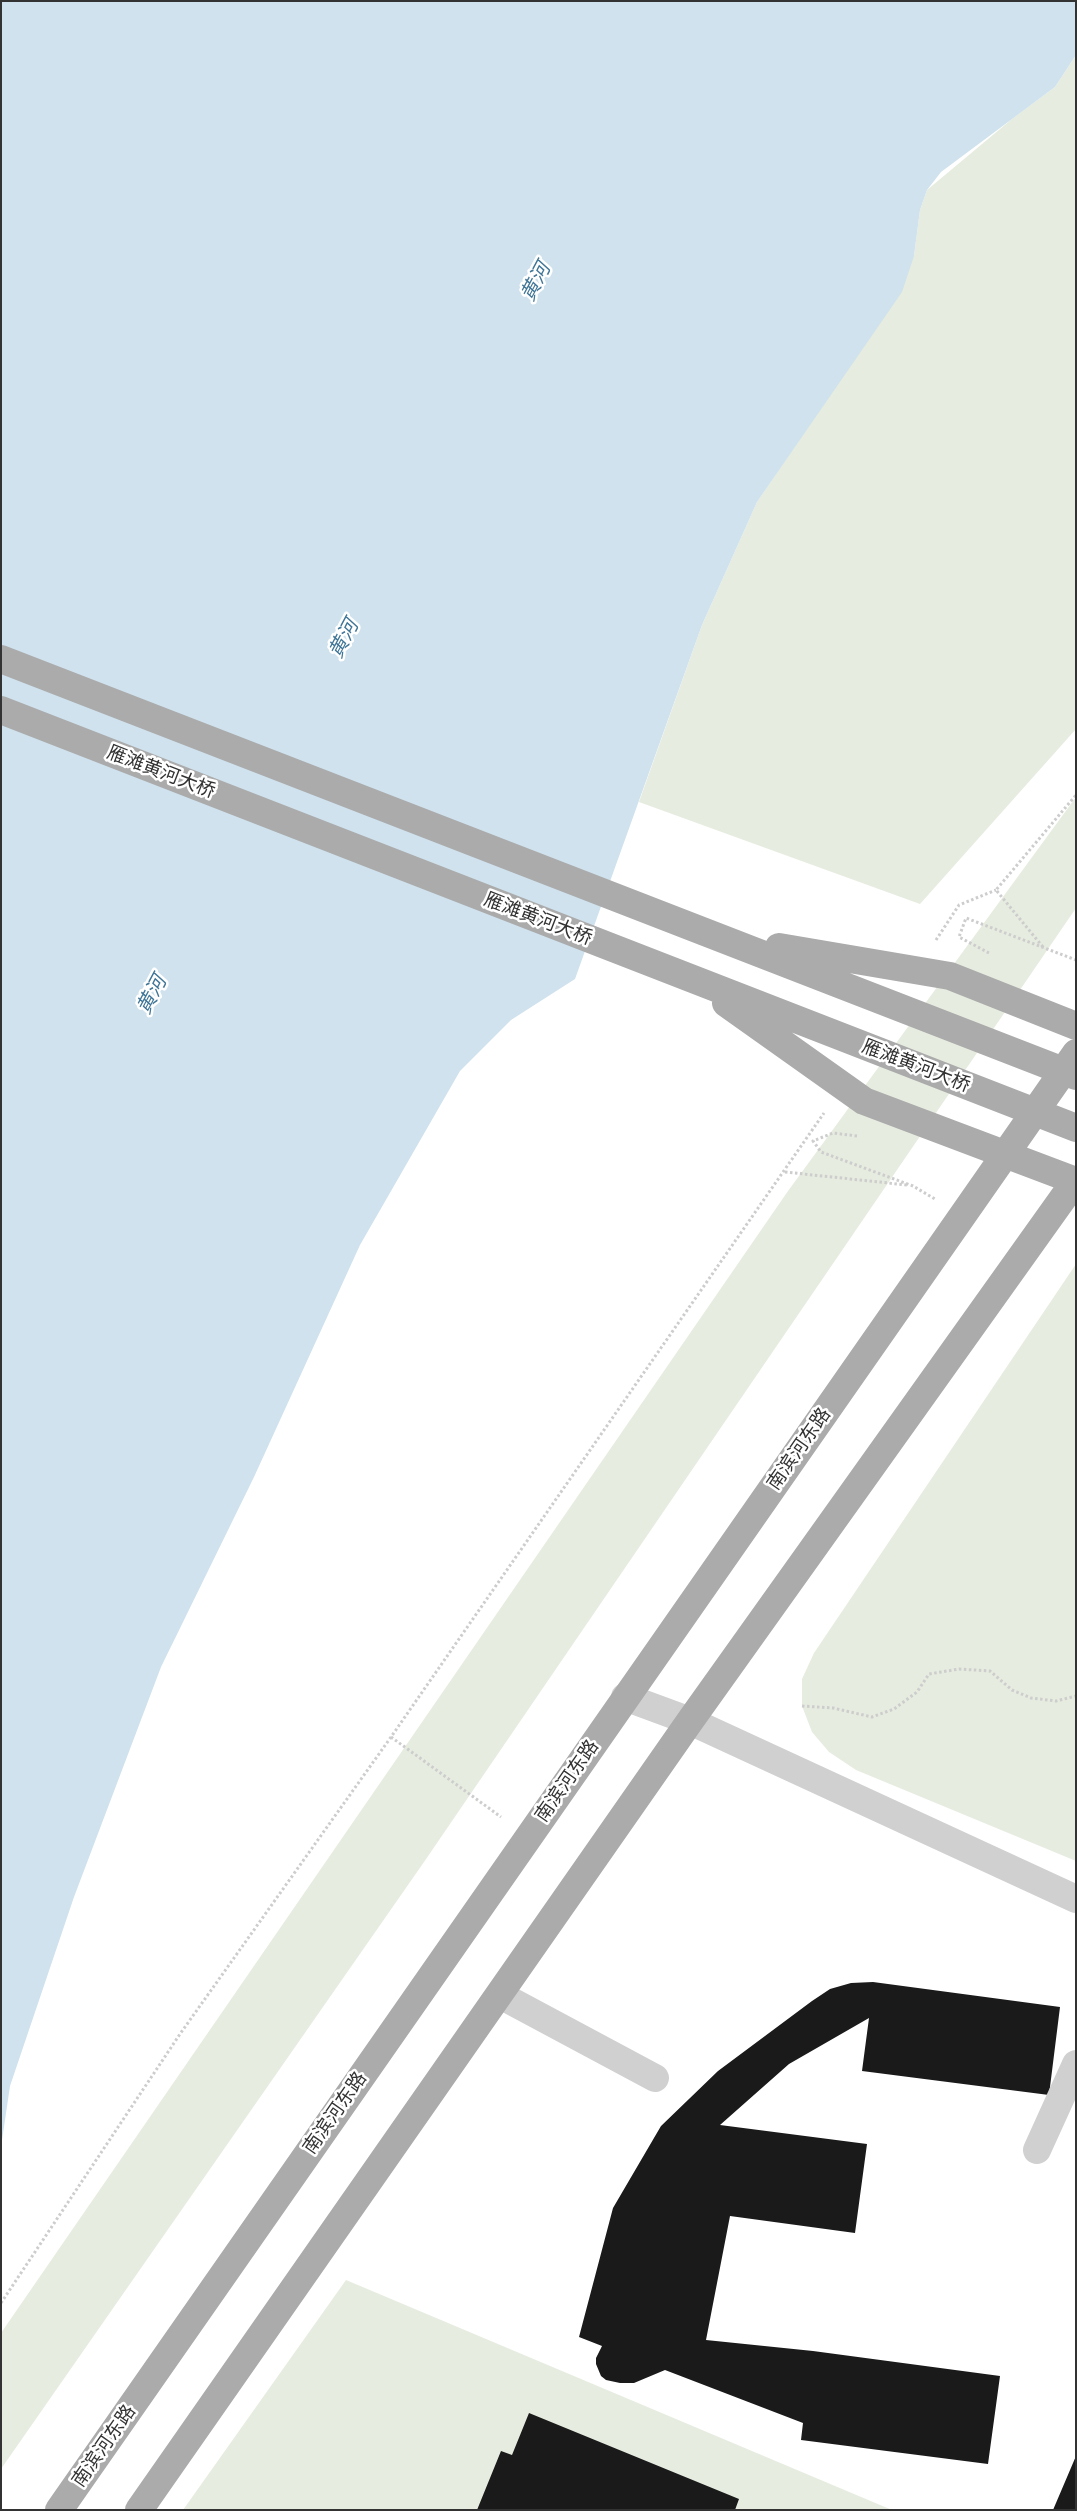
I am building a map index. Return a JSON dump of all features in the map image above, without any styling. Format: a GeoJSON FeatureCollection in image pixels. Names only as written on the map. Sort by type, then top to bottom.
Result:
{"type":"FeatureCollection","features":[{"type":"Feature","properties":{"kind":"main road"},"geometry":{"type":"LineString","coordinates":[[1,659],[1076,1076]]}},
{"type":"Feature","properties":{"kind":"main road","name":"雁滩黄河大桥"},"geometry":{"type":"LineString","coordinates":[[1,710],[1076,1128]]}},
{"type":"Feature","properties":{"kind":"main road"},"geometry":{"type":"LineString","coordinates":[[721,937],[950,976],[1076,1026]]}},
{"type":"Feature","properties":{"kind":"main road"},"geometry":{"type":"LineString","coordinates":[[139,2510],[690,1721],[1076,1180],[864,1101],[692,979]]}},
{"type":"Feature","properties":{"kind":"main road","name":"南滨河东路"},"geometry":{"type":"LineString","coordinates":[[59,2510],[1076,1053]]}},
{"type":"Feature","properties":{"kind":"street"},"geometry":{"type":"LineString","coordinates":[[625,1697],[690,1721],[1076,1899]]}},
{"type":"Feature","properties":{"kind":"street"},"geometry":{"type":"LineString","coordinates":[[500,1995],[655,2078]]}},
{"type":"Feature","properties":{"kind":"street"},"geometry":{"type":"LineString","coordinates":[[1037,2150],[1076,2064]]}},
{"type":"Feature","properties":{"kind":"path"},"geometry":{"type":"LineString","coordinates":[[933,946],[959,905],[996,890],[1076,795]]}},
{"type":"Feature","properties":{"kind":"path"},"geometry":{"type":"LineString","coordinates":[[996,890],[1044,947]]}},
{"type":"Feature","properties":{"kind":"path"},"geometry":{"type":"LineString","coordinates":[[991,954],[958,937],[966,918],[1076,960]]}},
{"type":"Feature","properties":{"kind":"path"},"geometry":{"type":"LineString","coordinates":[[1,2303],[180,2034],[391,1737],[826,1109]]}},
{"type":"Feature","properties":{"kind":"path"},"geometry":{"type":"LineString","coordinates":[[784,1172],[913,1186],[821,1152],[812,1141],[833,1133],[862,1137]]}},
{"type":"Feature","properties":{"kind":"path"},"geometry":{"type":"LineString","coordinates":[[802,1706],[833,1708],[872,1717],[894,1709],[917,1692],[929,1674],[959,1669],[990,1671],[1012,1690],[1031,1698],[1056,1701],[1076,1696]]}},
{"type":"Feature","properties":{"kind":"path"},"geometry":{"type":"LineString","coordinates":[[391,1737],[528,1837]]}},
{"type":"Feature","properties":{"kind":"shaded area"},"geometry":{"type":"Polygon","coordinates":[[[1076,55],[1076,729],[920,904],[639,802],[702,625],[757,502],[825,402],[914,256],[920,210],[927,190],[1012,119],[1055,87],[1076,55]]]}},
{"type":"Feature","properties":{"kind":"shaded area"},"geometry":{"type":"Polygon","coordinates":[[[1076,797],[1076,908],[424,1862],[1,2469],[1,2333],[788,1191],[1076,797]]]}},
{"type":"Feature","properties":{"kind":"shaded area"},"geometry":{"type":"Polygon","coordinates":[[[1076,1264],[1076,1861],[856,1770],[829,1752],[812,1732],[802,1706],[802,1679],[814,1653],[1076,1264]]]}},
{"type":"Feature","properties":{"kind":"shaded area"},"geometry":{"type":"Polygon","coordinates":[[[346,2280],[892,2510],[183,2510],[346,2280]]]}},
{"type":"Feature","properties":{"kind":"water","name":"黄河"},"geometry":{"type":"Polygon","coordinates":[[[1,1],[1076,1],[1076,55],[1055,87],[941,172],[927,190],[920,210],[914,256],[902,292],[757,502],[702,625],[575,979],[511,1020],[460,1071],[360,1245],[254,1477],[161,1667],[74,1897],[10,2086],[1,2147],[1,1]]]}},
{"type":"Feature","properties":{"kind":"building"},"geometry":{"type":"Polygon","coordinates":[[[873,1982],[1060,2007],[1049,2095],[862,2071],[869,2018],[789,2064],[720,2125],[867,2144],[855,2233],[730,2216],[706,2340],[813,2351],[1000,2376],[988,2464],[801,2440],[803,2423],[665,2370],[634,2383],[606,2380],[601,2376],[596,2364],[596,2358],[602,2346],[579,2337],[613,2208],[661,2126],[718,2071],[812,2001],[830,1989],[851,1983],[873,1982]]]}},
{"type":"Feature","properties":{"kind":"building"},"geometry":{"type":"Polygon","coordinates":[[[529,2413],[739,2499],[735,2510],[477,2510],[501,2451],[512,2455],[529,2413]]]}},
{"type":"Feature","properties":{"kind":"building"},"geometry":{"type":"Polygon","coordinates":[[[1076,2456],[1076,2510],[1053,2510],[1076,2456]]]}}]}
